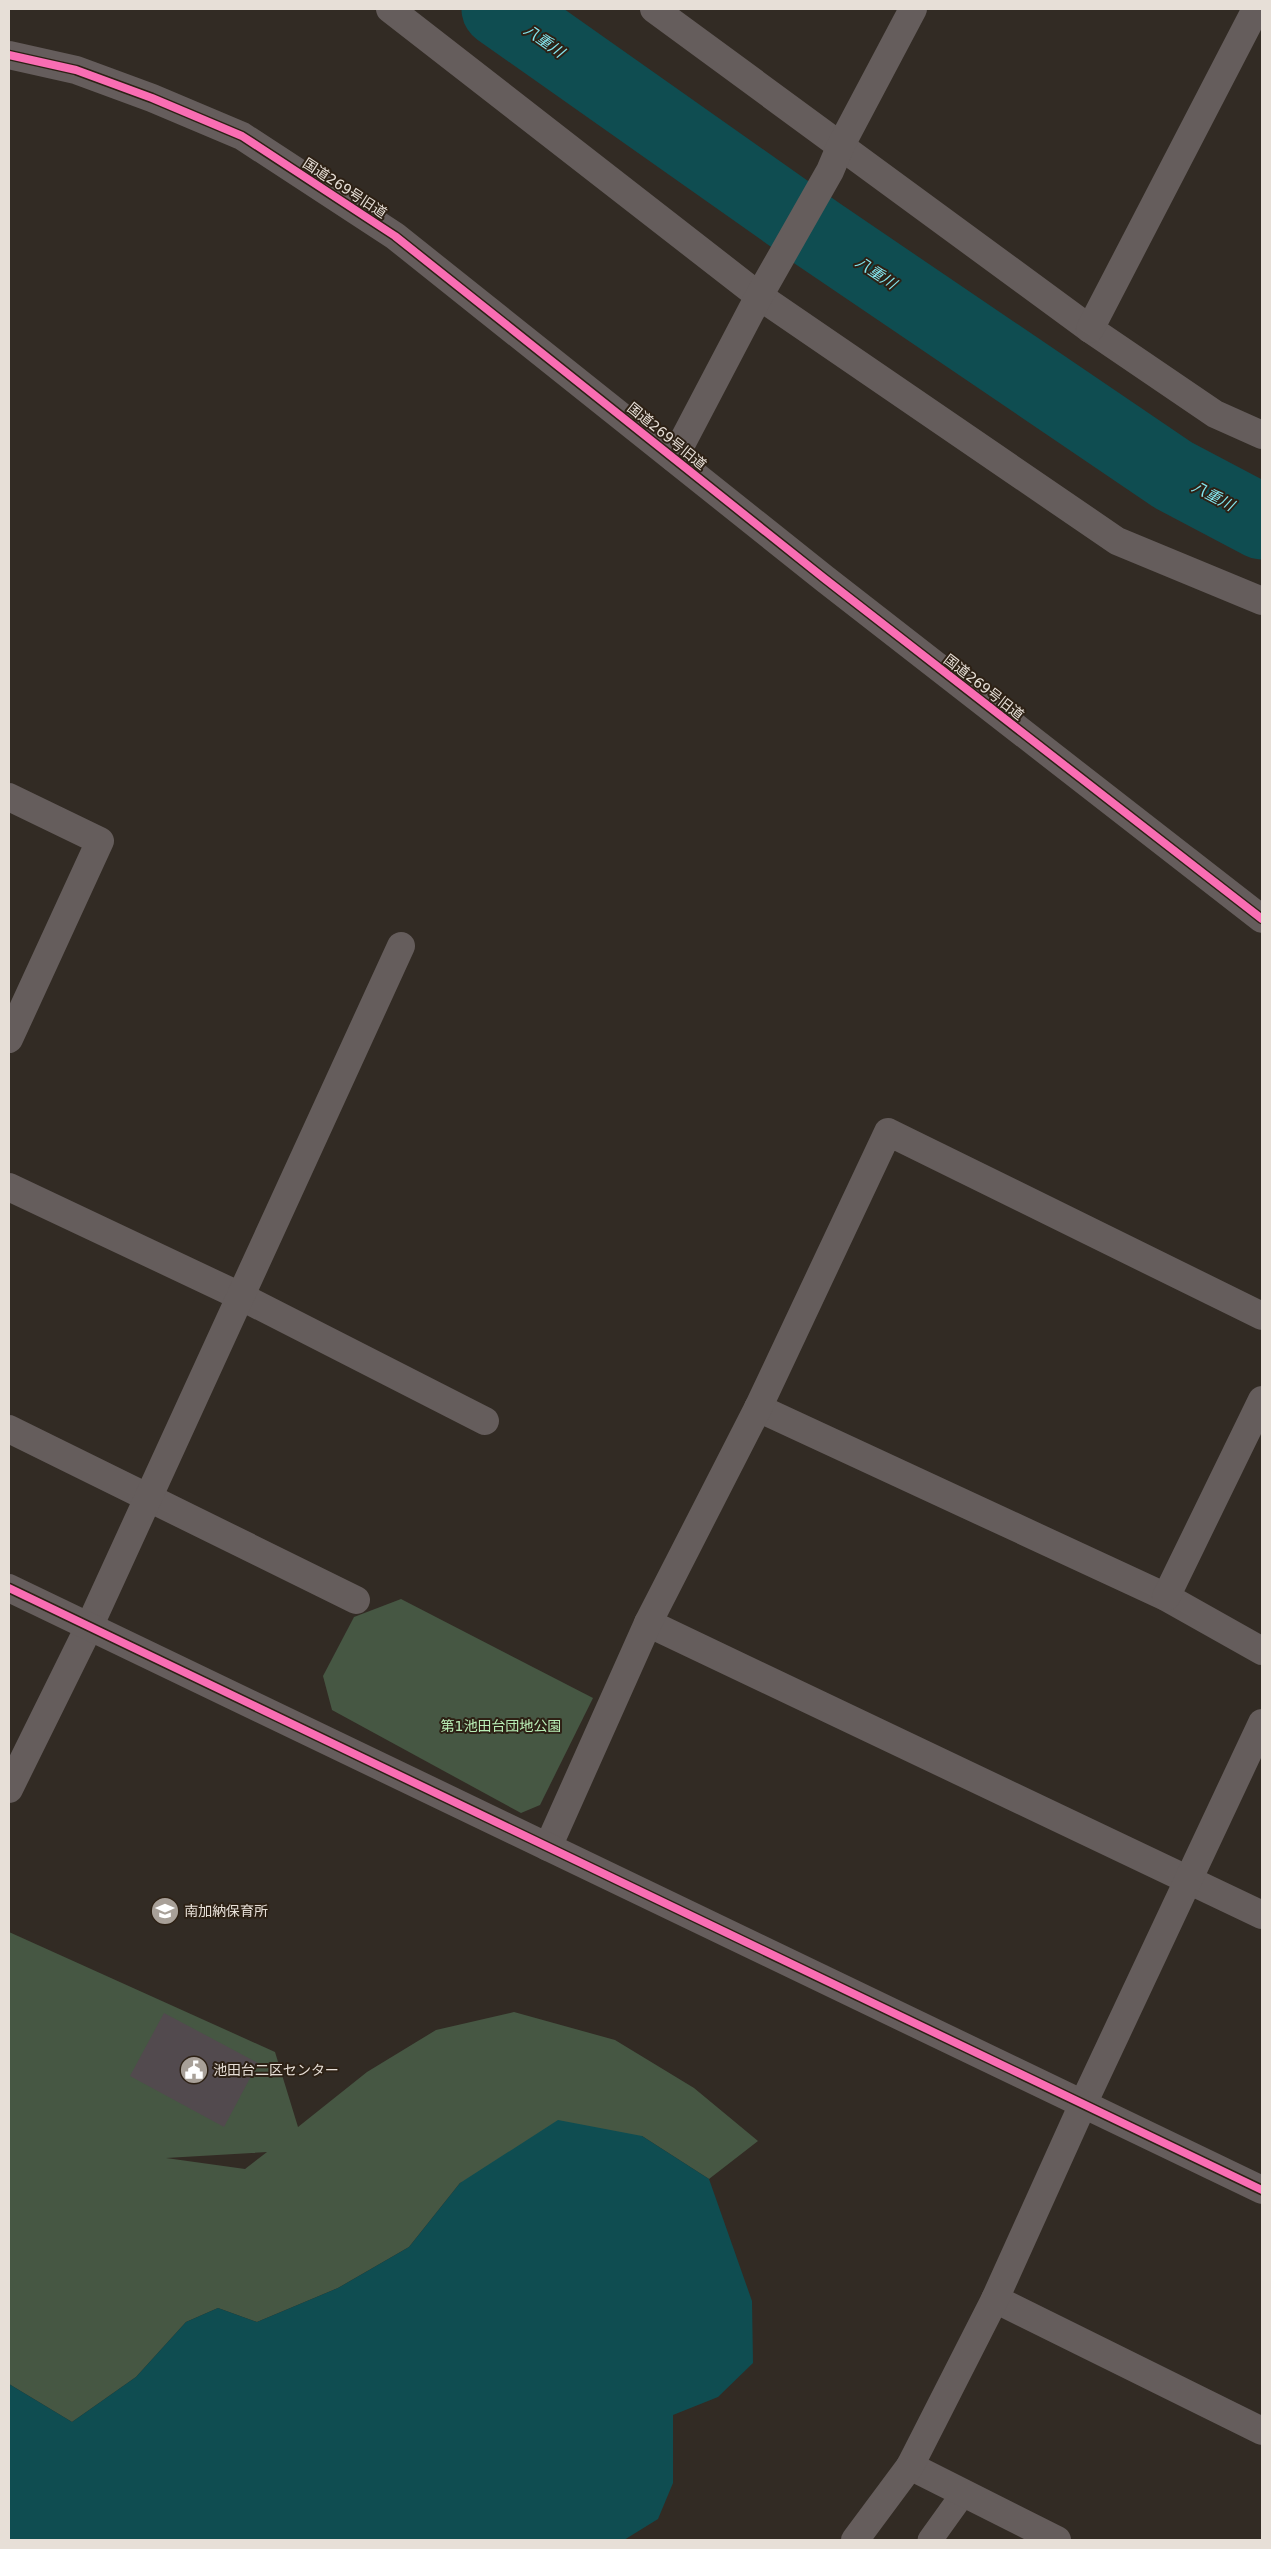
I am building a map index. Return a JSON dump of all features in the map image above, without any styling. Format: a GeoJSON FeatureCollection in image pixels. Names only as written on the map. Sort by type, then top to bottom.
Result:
{"type":"FeatureCollection","features":[{"type":"Feature","properties":{"kind":"street"},"geometry":{"type":"LineString","coordinates":[[390,9],[759,296],[1117,541],[1262,601]]}},
{"type":"Feature","properties":{"kind":"street"},"geometry":{"type":"LineString","coordinates":[[654,9],[1090,329],[1215,414],[1262,435]]}},
{"type":"Feature","properties":{"kind":"street"},"geometry":{"type":"LineString","coordinates":[[674,458],[759,296],[830,171],[841,145],[913,9]]}},
{"type":"Feature","properties":{"kind":"street"},"geometry":{"type":"LineString","coordinates":[[1090,329],[1256,9]]}},
{"type":"Feature","properties":{"kind":"street","name":"国道269号旧道"},"geometry":{"type":"LineString","coordinates":[[9,55],[76,70],[152,98],[242,136],[395,236],[833,585],[1262,919]]}},
{"type":"Feature","properties":{"kind":"street"},"geometry":{"type":"LineString","coordinates":[[9,797],[100,841],[9,1039]]}},
{"type":"Feature","properties":{"kind":"street"},"geometry":{"type":"LineString","coordinates":[[9,1789],[89,1627],[400,946]]}},
{"type":"Feature","properties":{"kind":"street"},"geometry":{"type":"LineString","coordinates":[[548,1847],[648,1624],[758,1408],[888,1132],[1262,1316]]}},
{"type":"Feature","properties":{"kind":"street"},"geometry":{"type":"LineString","coordinates":[[9,1187],[240,1296],[484,1421]]}},
{"type":"Feature","properties":{"kind":"street"},"geometry":{"type":"LineString","coordinates":[[1166,1597],[1262,1400]]}},
{"type":"Feature","properties":{"kind":"street"},"geometry":{"type":"LineString","coordinates":[[758,1408],[1166,1597],[1262,1651]]}},
{"type":"Feature","properties":{"kind":"street"},"geometry":{"type":"LineString","coordinates":[[9,1428],[356,1600]]}},
{"type":"Feature","properties":{"kind":"street"},"geometry":{"type":"LineString","coordinates":[[9,1588],[1262,2190]]}},
{"type":"Feature","properties":{"kind":"street"},"geometry":{"type":"LineString","coordinates":[[648,1624],[1262,1915]]}},
{"type":"Feature","properties":{"kind":"street"},"geometry":{"type":"LineString","coordinates":[[855,2540],[910,2466],[995,2299],[1082,2104],[1262,1723]]}},
{"type":"Feature","properties":{"kind":"street"},"geometry":{"type":"LineString","coordinates":[[995,2299],[1262,2431]]}},
{"type":"Feature","properties":{"kind":"street"},"geometry":{"type":"LineString","coordinates":[[910,2466],[1057,2540]]}},
{"type":"Feature","properties":{"kind":"lane"},"geometry":{"type":"LineString","coordinates":[[930,2540],[964,2494]]}},
{"type":"Feature","properties":{"kind":"green space","name":"第1池田台団地公園"},"geometry":{"type":"Polygon","coordinates":[[[401,1599],[593,1698],[540,1805],[521,1813],[332,1710],[323,1676],[354,1617],[401,1599]]]}},
{"type":"Feature","properties":{"kind":"green space"},"geometry":{"type":"Polygon","coordinates":[[[9,1932],[275,2052],[298,2127],[367,2072],[436,2030],[514,2012],[615,2040],[694,2088],[758,2141],[709,2179],[642,2136],[460,2183],[409,2247],[338,2288],[257,2322],[218,2308],[186,2322],[136,2377],[72,2422],[9,2384],[9,1932]],[[267,2152],[166,2158],[245,2169],[267,2152]]]}},
{"type":"Feature","properties":{"kind":"water"},"geometry":{"type":"Polygon","coordinates":[[[558,2120],[642,2136],[709,2179],[752,2301],[753,2363],[718,2397],[673,2415],[673,2483],[658,2519],[624,2540],[9,2540],[9,2384],[72,2422],[136,2377],[186,2322],[218,2308],[257,2322],[338,2288],[409,2247],[460,2183],[558,2120]]]}},
{"type":"Feature","properties":{"kind":"building","name":"池田台二区センター"},"geometry":{"type":"Polygon","coordinates":[[[164,2013],[258,2063],[224,2127],[130,2076],[164,2013]]]}},
{"type":"Feature","properties":{"kind":"waterway","name":"八重川"},"geometry":{"type":"LineString","coordinates":[[499,9],[818,234],[1173,475],[1262,522]]}},
{"type":"Feature","properties":{"kind":"cycle path"},"geometry":{"type":"LineString","coordinates":[[9,55],[76,70],[152,98],[242,136],[395,236],[825,579],[1262,919]]}},
{"type":"Feature","properties":{"kind":"cycle path"},"geometry":{"type":"LineString","coordinates":[[9,1588],[1262,2190]]}},
{"type":"Feature","properties":{"kind":"place","name":"南加納保育所"},"geometry":{"type":"Point","coordinates":[165,1911]}},
{"type":"Feature","properties":{"kind":"place","name":"池田台二区センター"},"geometry":{"type":"Point","coordinates":[194,2070]}}]}
